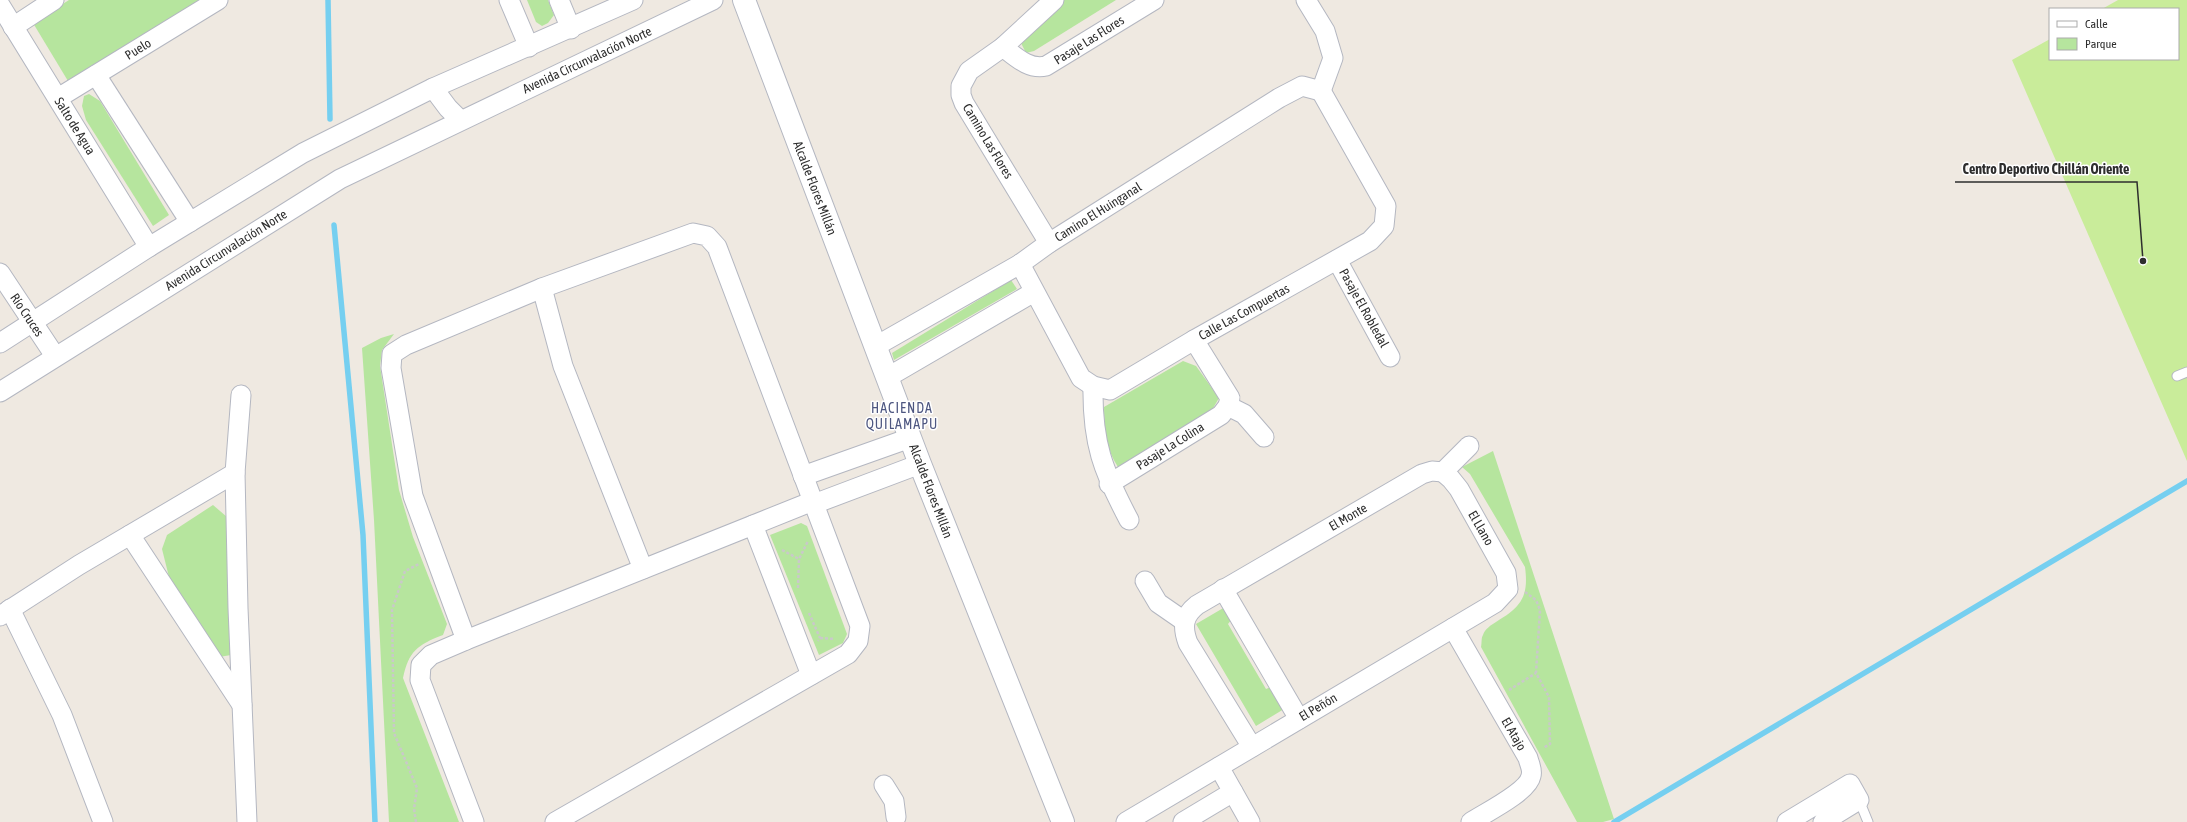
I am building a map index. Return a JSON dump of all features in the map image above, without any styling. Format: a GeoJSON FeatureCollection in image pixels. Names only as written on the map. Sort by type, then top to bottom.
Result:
{"type":"FeatureCollection","features":[{"type":"Feature","properties":{"kind":"street"},"geometry":{"type":"LineString","coordinates":[[13,27],[54,0]]}},
{"type":"Feature","properties":{"kind":"street","name":"Puelo"},"geometry":{"type":"LineString","coordinates":[[58,98],[218,0]]}},
{"type":"Feature","properties":{"kind":"street"},"geometry":{"type":"LineString","coordinates":[[509,0],[529,47]]}},
{"type":"Feature","properties":{"kind":"street"},"geometry":{"type":"LineString","coordinates":[[559,0],[571,29]]}},
{"type":"Feature","properties":{"kind":"street"},"geometry":{"type":"LineString","coordinates":[[0,343],[149,247],[302,152],[434,88],[634,0]]}},
{"type":"Feature","properties":{"kind":"street","name":"Avenida Circunvalación Norte"},"geometry":{"type":"LineString","coordinates":[[0,392],[55,356],[340,179],[460,120],[713,0]]}},
{"type":"Feature","properties":{"kind":"street","name":"Alcalde Flores Millán"},"geometry":{"type":"LineString","coordinates":[[744,0],[920,464],[1063,822]]}},
{"type":"Feature","properties":{"kind":"street","name":"Camino Las Flores"},"geometry":{"type":"LineString","coordinates":[[1049,243],[961,95],[962,82],[970,71],[1003,48],[1054,0]]}},
{"type":"Feature","properties":{"kind":"street","name":"Pasaje Las Flores"},"geometry":{"type":"LineString","coordinates":[[1003,48],[1030,66],[1038,68],[1046,66],[1154,0]]}},
{"type":"Feature","properties":{"kind":"street"},"geometry":{"type":"LineString","coordinates":[[1306,0],[1325,31],[1333,58],[1321,91]]}},
{"type":"Feature","properties":{"kind":"street","name":"Salto de Agua"},"geometry":{"type":"LineString","coordinates":[[0,5],[149,247]]}},
{"type":"Feature","properties":{"kind":"street"},"geometry":{"type":"LineString","coordinates":[[96,75],[190,222]]}},
{"type":"Feature","properties":{"kind":"street","name":"Camino El Huinganal"},"geometry":{"type":"LineString","coordinates":[[876,346],[1020,264],[1049,243],[1279,98],[1302,86],[1321,91]]}},
{"type":"Feature","properties":{"kind":"street"},"geometry":{"type":"LineString","coordinates":[[434,88],[448,108],[460,120]]}},
{"type":"Feature","properties":{"kind":"street","name":"Calle Las Compuertas"},"geometry":{"type":"LineString","coordinates":[[1094,386],[1110,390],[1194,340],[1370,241],[1384,226],[1386,206],[1321,91]]}},
{"type":"Feature","properties":{"kind":"street"},"geometry":{"type":"LineString","coordinates":[[466,640],[413,496],[391,368],[392,354],[406,345],[542,288],[693,233],[707,236],[717,247],[860,626],[858,641],[848,654],[809,668],[555,822]]}},
{"type":"Feature","properties":{"kind":"street","name":"Pasaje El Robledal"},"geometry":{"type":"LineString","coordinates":[[1337,260],[1390,357]]}},
{"type":"Feature","properties":{"kind":"street"},"geometry":{"type":"LineString","coordinates":[[1020,264],[1081,378],[1094,386],[1093,409],[1098,453],[1109,484],[1129,520]]}},
{"type":"Feature","properties":{"kind":"street","name":"Río Cruces"},"geometry":{"type":"LineString","coordinates":[[0,273],[31,322],[55,356]]}},
{"type":"Feature","properties":{"kind":"street"},"geometry":{"type":"LineString","coordinates":[[542,288],[563,366],[643,569]]}},
{"type":"Feature","properties":{"kind":"street"},"geometry":{"type":"LineString","coordinates":[[888,377],[1034,292]]}},
{"type":"Feature","properties":{"kind":"street"},"geometry":{"type":"LineString","coordinates":[[1194,340],[1230,398],[1228,406],[1244,414],[1264,437]]}},
{"type":"Feature","properties":{"kind":"street"},"geometry":{"type":"LineString","coordinates":[[242,395],[235,473],[242,705],[242,821]]}},
{"type":"Feature","properties":{"kind":"street","name":"Pasaje La Colina"},"geometry":{"type":"LineString","coordinates":[[1109,484],[1221,415],[1228,406]]}},
{"type":"Feature","properties":{"kind":"street"},"geometry":{"type":"LineString","coordinates":[[803,476],[910,438]]}},
{"type":"Feature","properties":{"kind":"street"},"geometry":{"type":"LineString","coordinates":[[1443,472],[1469,446]]}},
{"type":"Feature","properties":{"kind":"street"},"geometry":{"type":"LineString","coordinates":[[474,822],[420,680],[421,664],[431,655],[753,525],[815,508],[920,464]]}},
{"type":"Feature","properties":{"kind":"street","name":"El Llano"},"geometry":{"type":"LineString","coordinates":[[1443,472],[1459,489],[1506,573],[1508,585]]}},
{"type":"Feature","properties":{"kind":"street","name":"El Monte"},"geometry":{"type":"LineString","coordinates":[[1184,621],[1189,611],[1197,605],[1422,474],[1443,472]]}},
{"type":"Feature","properties":{"kind":"street"},"geometry":{"type":"LineString","coordinates":[[103,822],[62,715],[5,613],[130,535],[235,473]]}},
{"type":"Feature","properties":{"kind":"street"},"geometry":{"type":"LineString","coordinates":[[753,525],[809,668]]}},
{"type":"Feature","properties":{"kind":"street"},"geometry":{"type":"LineString","coordinates":[[130,535],[242,705]]}},
{"type":"Feature","properties":{"kind":"street"},"geometry":{"type":"LineString","coordinates":[[1145,582],[1158,603],[1184,621],[1184,632],[1188,643],[1252,747]]}},
{"type":"Feature","properties":{"kind":"street","name":"El Peñón"},"geometry":{"type":"LineString","coordinates":[[1126,822],[1495,603],[1508,585]]}},
{"type":"Feature","properties":{"kind":"street"},"geometry":{"type":"LineString","coordinates":[[1223,589],[1299,719]]}},
{"type":"Feature","properties":{"kind":"street","name":"El Atajo"},"geometry":{"type":"LineString","coordinates":[[1453,628],[1528,758],[1531,776],[1527,784],[1518,792],[1471,822]]}},
{"type":"Feature","properties":{"kind":"street"},"geometry":{"type":"LineString","coordinates":[[1219,767],[1250,822]]}},
{"type":"Feature","properties":{"kind":"street"},"geometry":{"type":"LineString","coordinates":[[1787,822],[1850,784],[1859,800],[1823,822]]}},
{"type":"Feature","properties":{"kind":"street"},"geometry":{"type":"LineString","coordinates":[[884,785],[894,801],[894,820]]}},
{"type":"Feature","properties":{"kind":"street"},"geometry":{"type":"LineString","coordinates":[[1183,822],[1232,792]]}},
{"type":"Feature","properties":{"kind":"lane"},"geometry":{"type":"LineString","coordinates":[[2177,376],[2187,372]]}},
{"type":"Feature","properties":{"kind":"lane"},"geometry":{"type":"LineString","coordinates":[[1859,800],[1868,822]]}},
{"type":"Feature","properties":{"kind":"path"},"geometry":{"type":"LineString","coordinates":[[798,590],[799,559],[815,508]]}},
{"type":"Feature","properties":{"kind":"path"},"geometry":{"type":"LineString","coordinates":[[1508,585],[1536,600],[1540,610],[1536,674],[1548,697],[1550,744],[1528,758]]}},
{"type":"Feature","properties":{"kind":"path"},"geometry":{"type":"LineString","coordinates":[[807,610],[820,638],[809,668]]}},
{"type":"Feature","properties":{"kind":"path"},"geometry":{"type":"LineString","coordinates":[[1494,698],[1536,674]]}},
{"type":"Feature","properties":{"kind":"green space"},"geometry":{"type":"Polygon","coordinates":[[[69,0],[200,0],[68,81],[33,23],[69,0]]]}},
{"type":"Feature","properties":{"kind":"green space"},"geometry":{"type":"Polygon","coordinates":[[[527,0],[548,0],[554,15],[548,23],[542,26],[536,22],[527,0]]]}},
{"type":"Feature","properties":{"kind":"green space"},"geometry":{"type":"Polygon","coordinates":[[[1064,0],[1116,0],[1034,51],[1026,53],[1021,43],[1064,0]]]}},
{"type":"Feature","properties":{"kind":"green space"},"geometry":{"type":"Polygon","coordinates":[[[2118,0],[2187,0],[2187,461],[2012,60],[2049,40],[2049,60],[2179,60],[2179,8],[2104,8],[2118,0]]]}},
{"type":"Feature","properties":{"kind":"green space"},"geometry":{"type":"Polygon","coordinates":[[[89,94],[100,101],[169,215],[153,226],[86,120],[82,106],[84,96],[89,94]]]}},
{"type":"Feature","properties":{"kind":"green space"},"geometry":{"type":"Polygon","coordinates":[[[1011,280],[1017,289],[894,360],[892,353],[1011,280]]]}},
{"type":"Feature","properties":{"kind":"green space"},"geometry":{"type":"Polygon","coordinates":[[[394,334],[382,350],[380,366],[399,490],[413,537],[447,624],[443,635],[420,646],[411,655],[403,678],[459,822],[389,822],[374,520],[362,348],[381,338],[394,334]]]}},
{"type":"Feature","properties":{"kind":"green space"},"geometry":{"type":"Polygon","coordinates":[[[1183,361],[1196,366],[1219,398],[1212,410],[1118,467],[1108,446],[1106,438],[1104,407],[1183,361]]]}},
{"type":"Feature","properties":{"kind":"green space"},"geometry":{"type":"Polygon","coordinates":[[[1493,451],[1614,819],[1603,822],[1577,822],[1481,647],[1482,638],[1485,631],[1490,626],[1505,617],[1517,606],[1524,594],[1526,586],[1525,567],[1470,474],[1462,467],[1493,451]]]}},
{"type":"Feature","properties":{"kind":"green space"},"geometry":{"type":"Polygon","coordinates":[[[213,505],[227,517],[231,655],[219,657],[169,577],[162,549],[167,535],[213,505]]]}},
{"type":"Feature","properties":{"kind":"green space"},"geometry":{"type":"Polygon","coordinates":[[[801,523],[807,526],[847,634],[843,643],[819,655],[770,535],[801,523]]]}},
{"type":"Feature","properties":{"kind":"green space"},"geometry":{"type":"Polygon","coordinates":[[[1225,607],[1232,619],[1228,624],[1266,689],[1271,687],[1284,709],[1256,726],[1196,624],[1225,607]]]}},
{"type":"Feature","properties":{"kind":"waterway"},"geometry":{"type":"LineString","coordinates":[[328,0],[330,119]]}},
{"type":"Feature","properties":{"kind":"waterway"},"geometry":{"type":"LineString","coordinates":[[334,225],[363,535],[375,822]]}},
{"type":"Feature","properties":{"kind":"waterway"},"geometry":{"type":"LineString","coordinates":[[1614,822],[2187,481]]}},
{"type":"Feature","properties":{"kind":"place","name":"Centro Deportivo Chillán Oriente"},"geometry":{"type":"Point","coordinates":[2143,261]}},
{"type":"Feature","properties":{"kind":"district","name":"HACIENDA QUILAMAPU"},"geometry":{"type":"Point","coordinates":[902,416]}}]}
